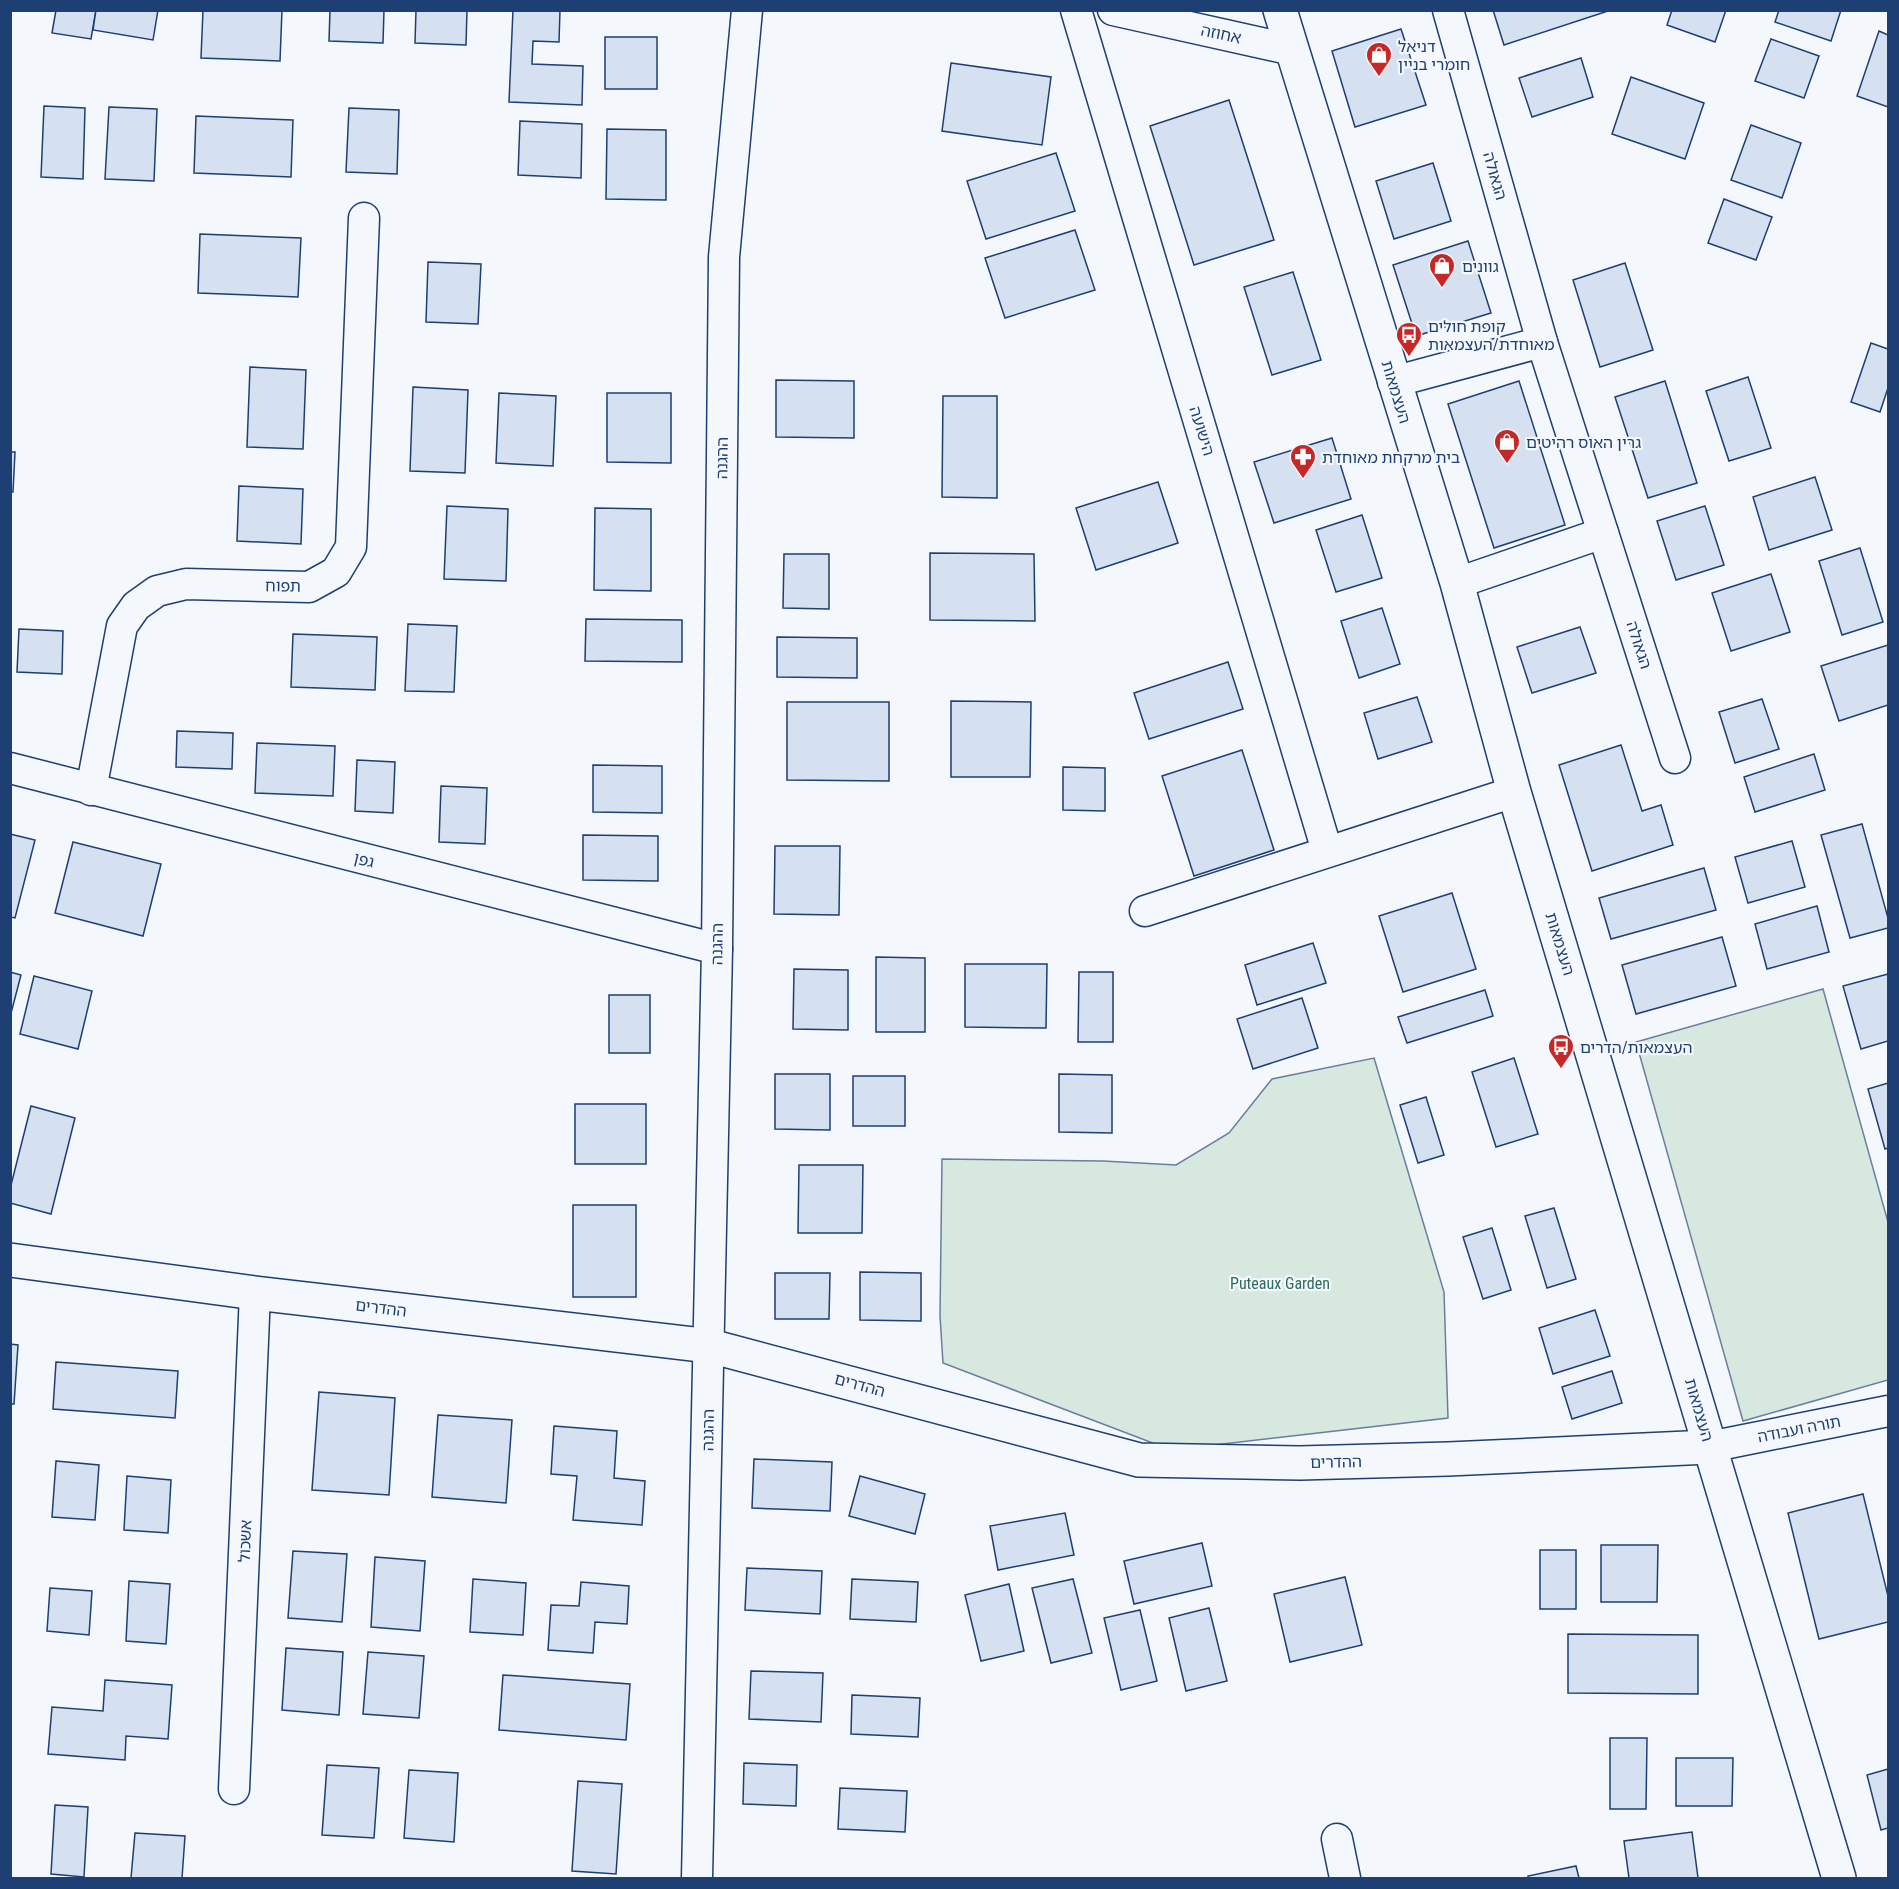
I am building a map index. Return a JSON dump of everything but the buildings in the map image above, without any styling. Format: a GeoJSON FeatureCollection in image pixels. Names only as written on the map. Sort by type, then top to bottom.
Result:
{"type":"FeatureCollection","features":[{"type":"Feature","properties":{"kind":"street","name":"ההגנה"},"geometry":{"type":"LineString","coordinates":[[698,1878],[717,949],[724,257],[747,10]]}},
{"type":"Feature","properties":{"kind":"street","name":"הישועה"},"geometry":{"type":"LineString","coordinates":[[1076,10],[1327,851]]}},
{"type":"Feature","properties":{"kind":"street","name":"אחוזה"},"geometry":{"type":"LineString","coordinates":[[1113,10],[1293,50]]}},
{"type":"Feature","properties":{"kind":"street","name":"העצמאות"},"geometry":{"type":"LineString","coordinates":[[1280,10],[1456,583],[1514,792],[1839,1878]]}},
{"type":"Feature","properties":{"kind":"street","name":"הגאולה"},"geometry":{"type":"LineString","coordinates":[[1448,10],[1542,342],[1675,758]]}},
{"type":"Feature","properties":{"kind":"street","name":"תפוח"},"geometry":{"type":"LineString","coordinates":[[91,790],[122,626],[135,606],[157,591],[186,584],[309,587],[336,572],[351,548],[364,218]]}},
{"type":"Feature","properties":{"kind":"street"},"geometry":{"type":"LineString","coordinates":[[1393,382],[1542,342]]}},
{"type":"Feature","properties":{"kind":"street"},"geometry":{"type":"LineString","coordinates":[[1456,583],[1603,533]]}},
{"type":"Feature","properties":{"kind":"street","name":"גפן"},"geometry":{"type":"LineString","coordinates":[[10,768],[717,949]]}},
{"type":"Feature","properties":{"kind":"street"},"geometry":{"type":"LineString","coordinates":[[1145,911],[1514,792]]}},
{"type":"Feature","properties":{"kind":"street","name":"ההדרים"},"geometry":{"type":"LineString","coordinates":[[10,1260],[255,1293],[710,1346],[1138,1460],[1334,1462],[1710,1447]]}},
{"type":"Feature","properties":{"kind":"street","name":"אשכול"},"geometry":{"type":"LineString","coordinates":[[234,1789],[255,1293]]}},
{"type":"Feature","properties":{"kind":"street","name":"תורה ועבודה"},"geometry":{"type":"LineString","coordinates":[[1710,1447],[1888,1411]]}},
{"type":"Feature","properties":{"kind":"street"},"geometry":{"type":"LineString","coordinates":[[1336,1839],[1345,1878]]}},
{"type":"Feature","properties":{"kind":"green space"},"geometry":{"type":"Polygon","coordinates":[[[1823,989],[1888,1222],[1888,1380],[1743,1421],[1636,1042],[1823,989]]]}},
{"type":"Feature","properties":{"kind":"green space","name":"Puteaux Garden"},"geometry":{"type":"Polygon","coordinates":[[[1374,1058],[1444,1292],[1448,1418],[1171,1450],[943,1363],[940,1316],[942,1159],[1103,1161],[1176,1165],[1229,1133],[1272,1079],[1374,1058]]]}},
{"type":"Feature","properties":{"kind":"place","name":"דניאל חומרי בניין"},"geometry":{"type":"Point","coordinates":[1379,78]}},
{"type":"Feature","properties":{"kind":"place","name":"גוונים"},"geometry":{"type":"Point","coordinates":[1442,289]}},
{"type":"Feature","properties":{"kind":"place","name":"קופת חולים מאוחדת/העצמאות"},"geometry":{"type":"Point","coordinates":[1409,358]}},
{"type":"Feature","properties":{"kind":"place","name":"גרין האוס רהיטים"},"geometry":{"type":"Point","coordinates":[1507,465]}},
{"type":"Feature","properties":{"kind":"place","name":"בית מרקחת מאוחדת"},"geometry":{"type":"Point","coordinates":[1303,480]}},
{"type":"Feature","properties":{"kind":"place","name":"העצמאות/הדרים"},"geometry":{"type":"Point","coordinates":[1561,1070]}}]}
